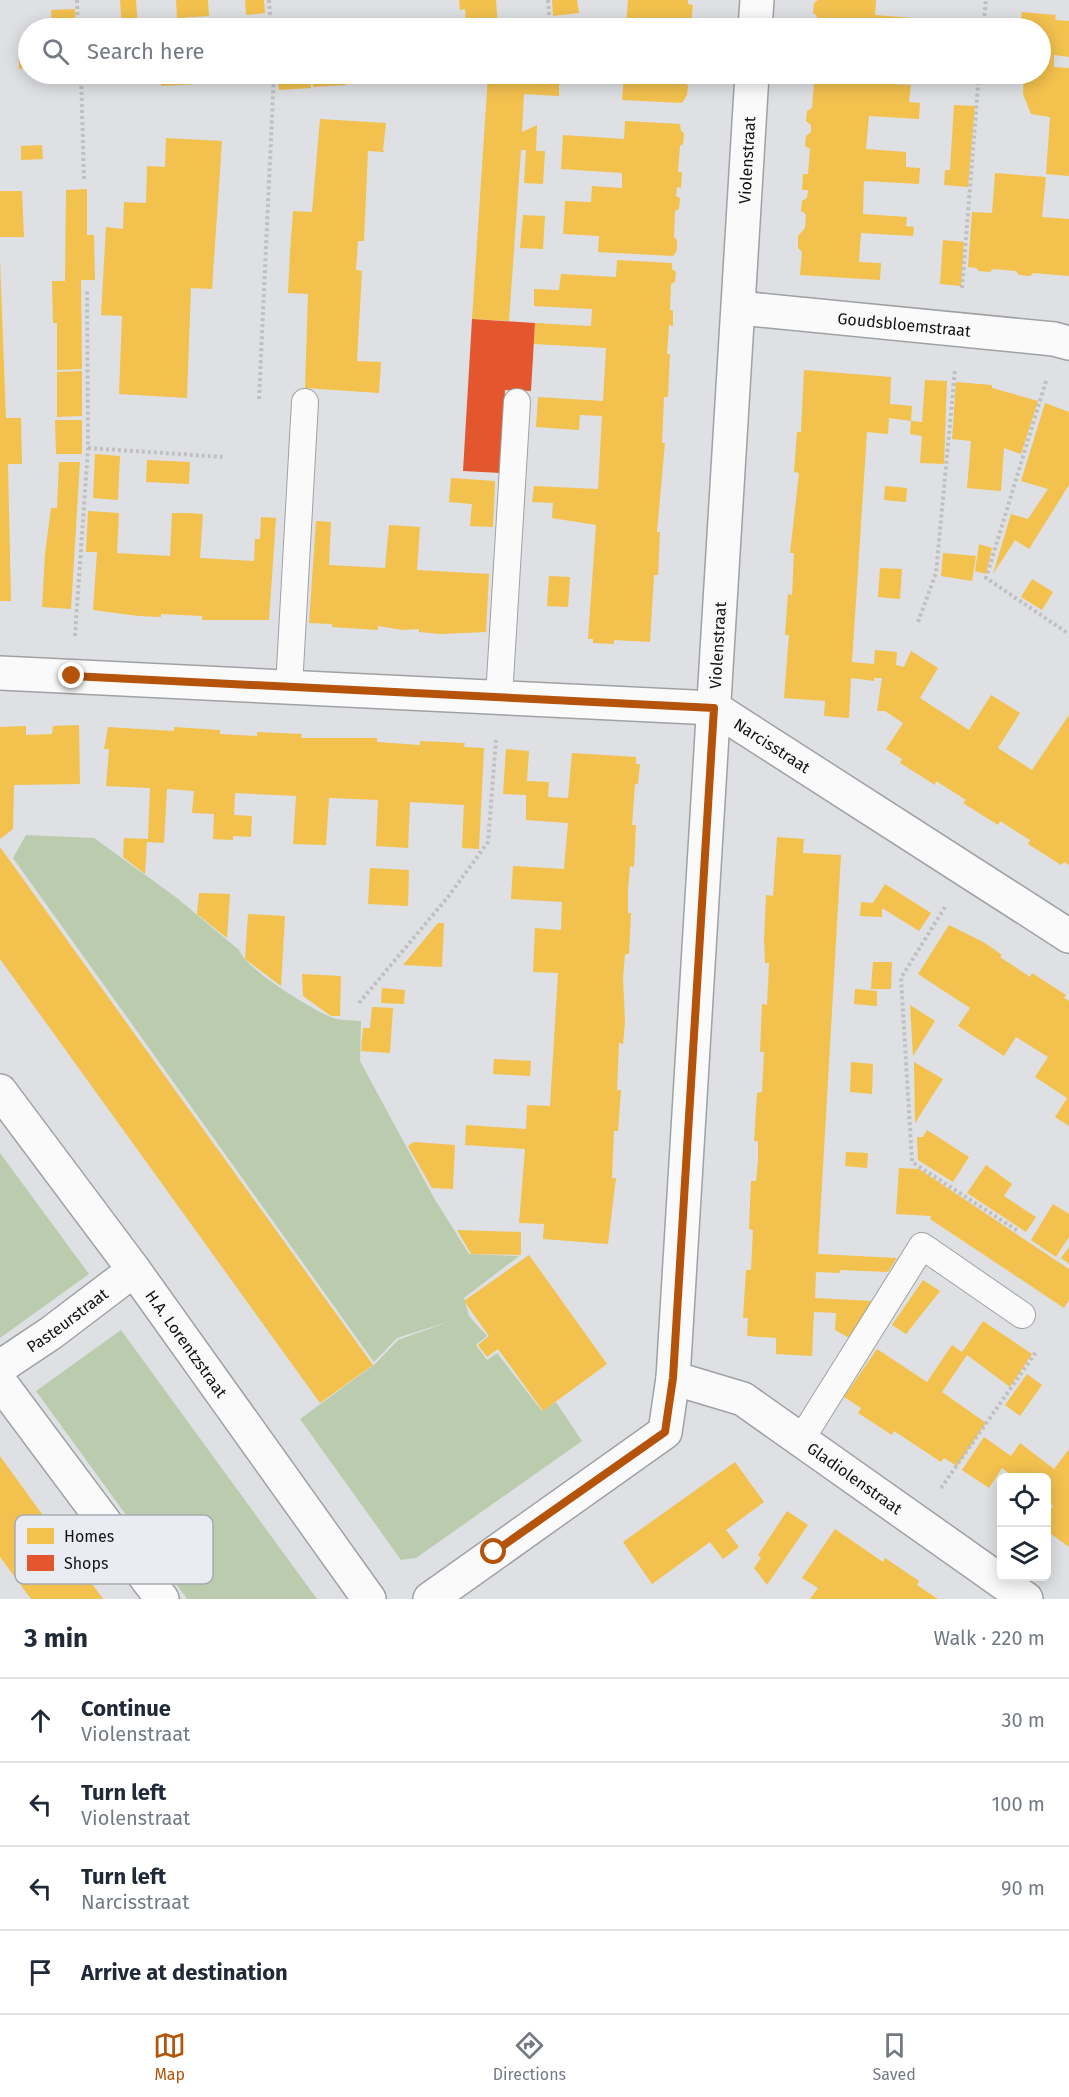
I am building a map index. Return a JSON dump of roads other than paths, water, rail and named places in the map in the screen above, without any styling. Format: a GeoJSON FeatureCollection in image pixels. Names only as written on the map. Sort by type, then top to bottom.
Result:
{"type":"FeatureCollection","features":[{"type":"Feature","properties":{"kind":"street"},"geometry":{"type":"LineString","coordinates":[[756,18],[757,0]]}},
{"type":"Feature","properties":{"kind":"street","name":"Violenstraat"},"geometry":{"type":"LineString","coordinates":[[430,1599],[665,1432],[673,1378],[751,84]]}},
{"type":"Feature","properties":{"kind":"street","name":"Goudsbloemstraat"},"geometry":{"type":"LineString","coordinates":[[739,308],[1062,341]]}},
{"type":"Feature","properties":{"kind":"street","name":"Narcisstraat"},"geometry":{"type":"LineString","coordinates":[[0,673],[714,708],[1069,936]]}},
{"type":"Feature","properties":{"kind":"street","name":"H.A. Lorentzstraat"},"geometry":{"type":"LineString","coordinates":[[0,1091],[134,1270],[369,1599]]}},
{"type":"Feature","properties":{"kind":"street","name":"Pasteurstraat"},"geometry":{"type":"LineString","coordinates":[[0,1367],[51,1333],[134,1270]]}},
{"type":"Feature","properties":{"kind":"street","name":"Gladiolenstraat"},"geometry":{"type":"LineString","coordinates":[[673,1378],[743,1399],[1026,1599]]}},
{"type":"Feature","properties":{"kind":"street"},"geometry":{"type":"LineString","coordinates":[[0,1382],[99,1515]]}},
{"type":"Feature","properties":{"kind":"street"},"geometry":{"type":"LineString","coordinates":[[151,1584],[162,1599]]}},
{"type":"Feature","properties":{"kind":"lane"},"geometry":{"type":"LineString","coordinates":[[289,687],[305,402]]}},
{"type":"Feature","properties":{"kind":"lane"},"geometry":{"type":"LineString","coordinates":[[498,697],[517,402]]}},
{"type":"Feature","properties":{"kind":"lane"},"geometry":{"type":"LineString","coordinates":[[800,1441],[922,1246],[1022,1315]]}}]}
